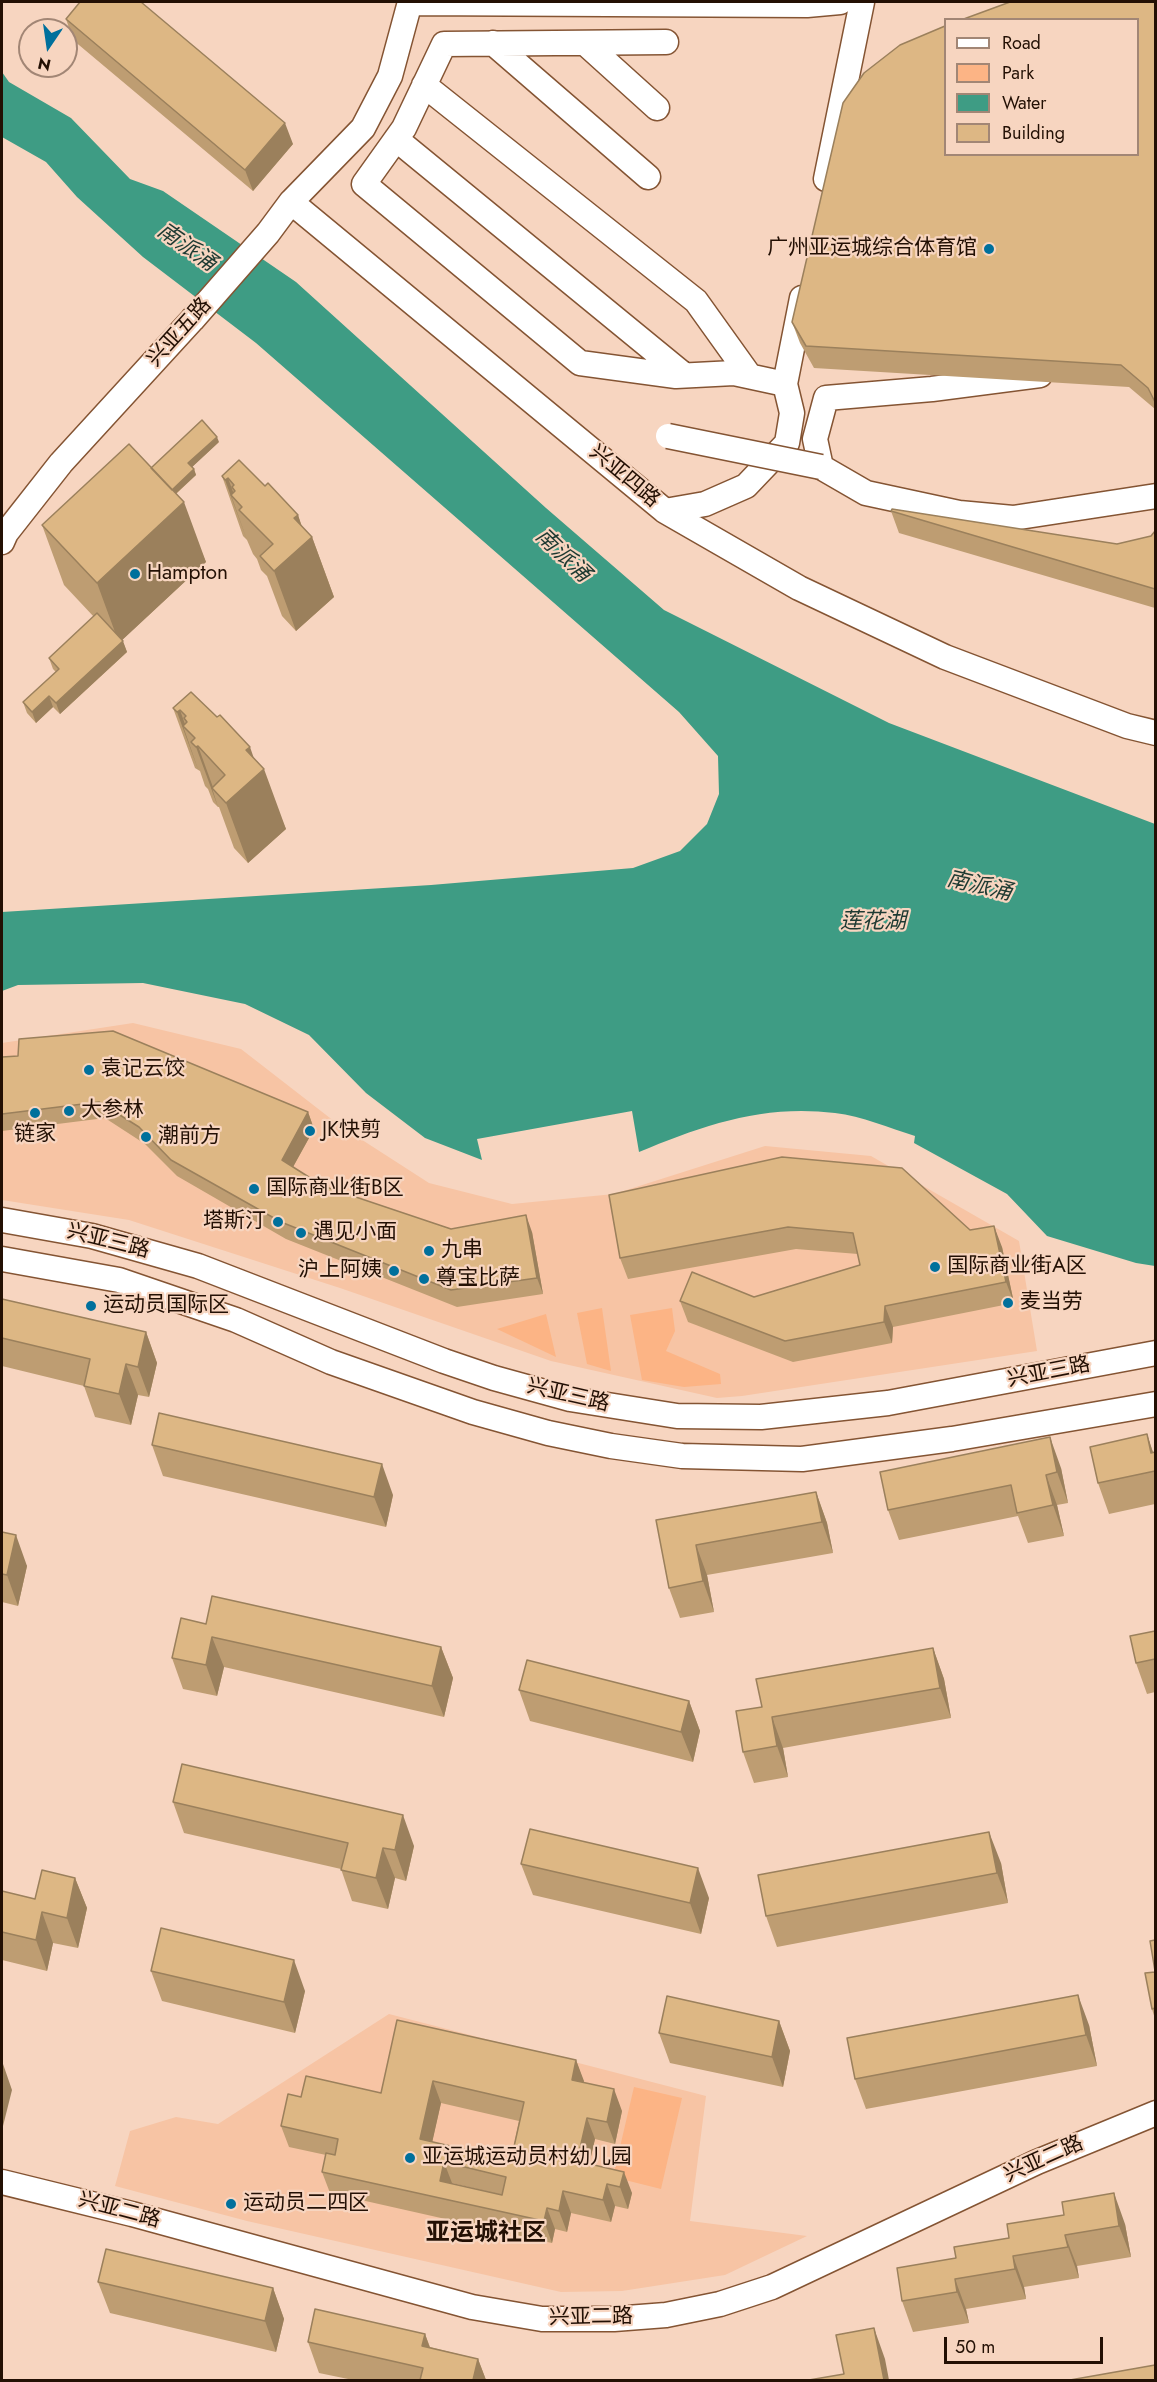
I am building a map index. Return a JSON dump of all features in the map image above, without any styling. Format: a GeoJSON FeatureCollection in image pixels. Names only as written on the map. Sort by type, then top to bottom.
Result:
{"type":"FeatureCollection","features":[{"type":"Feature","properties":{"kind":"street"},"geometry":{"type":"LineString","coordinates":[[406,2],[807,5],[840,2]]}},
{"type":"Feature","properties":{"kind":"street","name":"兴亚五路"},"geometry":{"type":"LineString","coordinates":[[2,542],[61,462],[192,320],[268,233],[291,202],[363,128],[406,2]]}},
{"type":"Feature","properties":{"kind":"street"},"geometry":{"type":"LineString","coordinates":[[822,198],[862,2]]}},
{"type":"Feature","properties":{"kind":"street"},"geometry":{"type":"LineString","coordinates":[[666,42],[444,44],[404,128],[364,184],[580,363],[684,375],[734,373],[785,384]]}},
{"type":"Feature","properties":{"kind":"street"},"geometry":{"type":"LineString","coordinates":[[585,43],[657,108]]}},
{"type":"Feature","properties":{"kind":"street"},"geometry":{"type":"LineString","coordinates":[[493,44],[648,177]]}},
{"type":"Feature","properties":{"kind":"street"},"geometry":{"type":"LineString","coordinates":[[424,85],[696,301],[749,375]]}},
{"type":"Feature","properties":{"kind":"street"},"geometry":{"type":"LineString","coordinates":[[396,139],[684,375]]}},
{"type":"Feature","properties":{"kind":"street","name":"兴亚四路"},"geometry":{"type":"LineString","coordinates":[[291,202],[666,511],[705,504],[746,486],[786,443],[792,413],[785,384],[806,280]]}},
{"type":"Feature","properties":{"kind":"street"},"geometry":{"type":"LineString","coordinates":[[821,466],[815,439],[826,398],[932,389],[1061,373]]}},
{"type":"Feature","properties":{"kind":"street"},"geometry":{"type":"LineString","coordinates":[[668,436],[821,466],[866,493],[959,513],[1013,518],[1155,496]]}},
{"type":"Feature","properties":{"kind":"street"},"geometry":{"type":"LineString","coordinates":[[666,511],[799,588],[945,657],[1127,726],[1155,733]]}},
{"type":"Feature","properties":{"kind":"street","name":"兴亚三路"},"geometry":{"type":"LineString","coordinates":[[2,1220],[92,1236],[198,1266],[494,1378],[570,1399],[677,1416],[761,1417],[888,1403],[1155,1353]]}},
{"type":"Feature","properties":{"kind":"street","name":"兴亚三路"},"geometry":{"type":"LineString","coordinates":[[2,1260],[119,1280],[236,1320],[332,1362],[472,1412],[548,1433],[611,1446],[682,1456],[802,1459],[952,1440],[1155,1404]]}},
{"type":"Feature","properties":{"kind":"street","name":"兴亚二路"},"geometry":{"type":"LineString","coordinates":[[2,2182],[132,2214],[472,2307],[542,2319],[614,2319],[666,2315],[720,2304],[772,2287],[1037,2162],[1155,2113]]}},
{"type":"Feature","properties":{"kind":"shaded area"},"geometry":{"type":"Polygon","coordinates":[[[133,1023],[241,1049],[339,1125],[429,1183],[512,1204],[614,1194],[765,1146],[871,1156],[1019,1241],[1037,1351],[717,1398],[551,1361],[340,1288],[129,1220],[2,1200],[2,1043],[133,1023]]]}},
{"type":"Feature","properties":{"kind":"shaded area","name":"亚运城运动员村幼儿园"},"geometry":{"type":"Polygon","coordinates":[[[389,2014],[706,2096],[690,2221],[807,2236],[725,2275],[622,2291],[561,2292],[247,2221],[115,2186],[130,2131],[176,2117],[218,2124],[389,2014]]]}},
{"type":"Feature","properties":{"kind":"green space"},"geometry":{"type":"Polygon","coordinates":[[[602,1308],[611,1371],[587,1364],[577,1313],[602,1308]]]}},
{"type":"Feature","properties":{"kind":"green space"},"geometry":{"type":"Polygon","coordinates":[[[672,1308],[675,1331],[666,1351],[720,1374],[721,1384],[684,1387],[642,1380],[630,1315],[672,1308]]]}},
{"type":"Feature","properties":{"kind":"green space"},"geometry":{"type":"Polygon","coordinates":[[[546,1314],[556,1357],[497,1329],[546,1314]]]}},
{"type":"Feature","properties":{"kind":"green space"},"geometry":{"type":"Polygon","coordinates":[[[634,2087],[682,2098],[661,2189],[613,2177],[634,2087]]]}},
{"type":"Feature","properties":{"kind":"water","name":"莲花湖"},"geometry":{"type":"Polygon","coordinates":[[[2,72],[9,82],[71,118],[130,179],[163,191],[296,282],[546,508],[664,610],[889,723],[1155,824],[1155,1266],[1136,1263],[1047,1236],[1007,1194],[914,1143],[915,1136],[855,1117],[809,1111],[759,1114],[710,1125],[639,1152],[632,1111],[477,1139],[482,1160],[425,1138],[366,1093],[309,1035],[245,1004],[143,983],[18,985],[2,991],[2,912],[431,885],[633,868],[680,851],[707,824],[719,794],[718,756],[679,712],[256,343],[143,257],[77,197],[46,162],[2,137],[2,72]]]}},
{"type":"Feature","properties":{"kind":"building"},"geometry":{"type":"Polygon","coordinates":[[[80,2],[141,2],[285,123],[245,170],[78,29],[78,18],[67,18],[80,2]]]}},
{"type":"Feature","properties":{"kind":"building","name":"广州亚运城综合体育馆"},"geometry":{"type":"Polygon","coordinates":[[[1010,2],[1155,2],[1155,402],[1148,388],[1121,365],[806,346],[792,322],[843,103],[864,73],[900,45],[944,26],[944,156],[1139,156],[1139,18],[966,18],[1010,2]]]}},
{"type":"Feature","properties":{"kind":"building"},"geometry":{"type":"Polygon","coordinates":[[[202,420],[217,437],[188,463],[194,469],[172,490],[151,468],[202,420]]]}},
{"type":"Feature","properties":{"kind":"building"},"geometry":{"type":"Polygon","coordinates":[[[129,444],[184,502],[97,583],[42,525],[129,444]]]}},
{"type":"Feature","properties":{"kind":"building"},"geometry":{"type":"Polygon","coordinates":[[[239,460],[265,486],[268,483],[298,515],[294,518],[312,537],[274,571],[260,556],[273,544],[239,510],[242,507],[231,495],[235,491],[232,487],[234,485],[228,478],[225,480],[222,476],[239,460]]]}},
{"type":"Feature","properties":{"kind":"building"},"geometry":{"type":"Polygon","coordinates":[[[892,509],[1117,544],[1151,536],[1155,531],[1155,589],[891,511],[892,509]]]}},
{"type":"Feature","properties":{"kind":"building"},"geometry":{"type":"Polygon","coordinates":[[[97,613],[123,641],[56,703],[49,696],[32,712],[23,702],[59,669],[49,658],[97,613]]]}},
{"type":"Feature","properties":{"kind":"building"},"geometry":{"type":"Polygon","coordinates":[[[191,692],[217,717],[220,715],[250,747],[246,750],[264,769],[226,803],[212,788],[225,775],[198,746],[196,747],[191,742],[195,738],[183,726],[187,722],[184,718],[186,716],[180,710],[177,712],[173,708],[191,692]]]}},
{"type":"Feature","properties":{"kind":"building","name":"国际商业街B区"},"geometry":{"type":"Polygon","coordinates":[[[113,1031],[308,1112],[282,1160],[323,1186],[451,1229],[526,1215],[537,1278],[451,1290],[281,1222],[171,1160],[139,1127],[99,1102],[2,1114],[2,1057],[18,1056],[19,1039],[113,1031]]]}},
{"type":"Feature","properties":{"kind":"building","name":"国际商业街A区"},"geometry":{"type":"Polygon","coordinates":[[[782,1157],[902,1168],[970,1230],[994,1226],[1006,1282],[885,1306],[884,1322],[785,1341],[680,1301],[692,1272],[754,1297],[860,1265],[853,1233],[788,1227],[620,1258],[609,1195],[782,1157]]]}},
{"type":"Feature","properties":{"kind":"building"},"geometry":{"type":"Polygon","coordinates":[[[2,1299],[146,1332],[138,1367],[126,1364],[119,1394],[84,1386],[90,1359],[2,1338],[2,1299]]]}},
{"type":"Feature","properties":{"kind":"building"},"geometry":{"type":"Polygon","coordinates":[[[159,1413],[382,1464],[374,1497],[152,1445],[159,1413]]]}},
{"type":"Feature","properties":{"kind":"building"},"geometry":{"type":"Polygon","coordinates":[[[1147,1434],[1151,1453],[1155,1452],[1155,1471],[1098,1483],[1090,1447],[1147,1434]]]}},
{"type":"Feature","properties":{"kind":"building"},"geometry":{"type":"Polygon","coordinates":[[[1050,1437],[1057,1472],[1046,1475],[1053,1505],[1017,1513],[1011,1485],[888,1510],[880,1472],[1050,1437]]]}},
{"type":"Feature","properties":{"kind":"building"},"geometry":{"type":"Polygon","coordinates":[[[816,1492],[822,1522],[696,1545],[703,1581],[669,1588],[656,1520],[816,1492]]]}},
{"type":"Feature","properties":{"kind":"building"},"geometry":{"type":"Polygon","coordinates":[[[2,1532],[16,1535],[7,1575],[2,1574],[2,1532]]]}},
{"type":"Feature","properties":{"kind":"building"},"geometry":{"type":"Polygon","coordinates":[[[212,1596],[441,1647],[432,1686],[212,1637],[206,1665],[172,1658],[181,1618],[206,1624],[212,1596]]]}},
{"type":"Feature","properties":{"kind":"building"},"geometry":{"type":"Polygon","coordinates":[[[1155,1631],[1155,1659],[1136,1663],[1130,1636],[1155,1631]]]}},
{"type":"Feature","properties":{"kind":"building"},"geometry":{"type":"Polygon","coordinates":[[[933,1648],[940,1688],[772,1717],[777,1746],[743,1752],[736,1711],[762,1707],[756,1679],[933,1648]]]}},
{"type":"Feature","properties":{"kind":"building"},"geometry":{"type":"Polygon","coordinates":[[[527,1660],[689,1701],[681,1732],[519,1690],[527,1660]]]}},
{"type":"Feature","properties":{"kind":"building"},"geometry":{"type":"Polygon","coordinates":[[[182,1764],[403,1815],[395,1850],[383,1848],[376,1878],[341,1870],[348,1843],[173,1802],[182,1764]]]}},
{"type":"Feature","properties":{"kind":"building"},"geometry":{"type":"Polygon","coordinates":[[[530,1829],[698,1868],[690,1903],[521,1864],[530,1829]]]}},
{"type":"Feature","properties":{"kind":"building"},"geometry":{"type":"Polygon","coordinates":[[[989,1832],[997,1873],[766,1916],[758,1875],[989,1832]]]}},
{"type":"Feature","properties":{"kind":"building"},"geometry":{"type":"Polygon","coordinates":[[[42,1870],[75,1878],[67,1918],[42,1912],[36,1940],[2,1932],[2,1891],[35,1899],[42,1870]]]}},
{"type":"Feature","properties":{"kind":"building"},"geometry":{"type":"Polygon","coordinates":[[[161,1928],[294,1960],[284,2002],[151,1971],[161,1928]]]}},
{"type":"Feature","properties":{"kind":"building"},"geometry":{"type":"Polygon","coordinates":[[[1155,1940],[1155,1971],[1150,1941],[1155,1940]]]}},
{"type":"Feature","properties":{"kind":"building"},"geometry":{"type":"Polygon","coordinates":[[[1155,1972],[1155,2008],[1152,2009],[1145,1973],[1155,1972]]]}},
{"type":"Feature","properties":{"kind":"building"},"geometry":{"type":"Polygon","coordinates":[[[1078,1995],[1086,2035],[855,2079],[847,2038],[1078,1995]]]}},
{"type":"Feature","properties":{"kind":"building"},"geometry":{"type":"Polygon","coordinates":[[[667,1996],[779,2021],[772,2057],[659,2033],[667,1996]]]}},
{"type":"Feature","properties":{"kind":"building"},"geometry":{"type":"Polygon","coordinates":[[[397,2020],[576,2060],[572,2080],[614,2089],[607,2122],[587,2118],[577,2161],[624,2172],[620,2187],[607,2184],[603,2200],[563,2191],[559,2211],[547,2208],[544,2221],[322,2172],[326,2153],[335,2155],[338,2139],[281,2126],[288,2094],[301,2097],[306,2076],[381,2093],[397,2020]],[[433,2081],[420,2139],[511,2160],[524,2102],[433,2081]],[[444,2162],[440,2181],[502,2195],[506,2177],[444,2162]]]}},
{"type":"Feature","properties":{"kind":"building"},"geometry":{"type":"Polygon","coordinates":[[[1114,2193],[1119,2226],[1065,2235],[1068,2247],[1013,2256],[1015,2269],[955,2279],[957,2292],[902,2301],[897,2268],[956,2258],[954,2247],[1009,2238],[1007,2224],[1064,2215],[1062,2202],[1114,2193]]]}},
{"type":"Feature","properties":{"kind":"building"},"geometry":{"type":"Polygon","coordinates":[[[106,2249],[273,2288],[265,2321],[98,2282],[106,2249]]]}},
{"type":"Feature","properties":{"kind":"building"},"geometry":{"type":"Polygon","coordinates":[[[315,2309],[425,2334],[422,2346],[478,2359],[473,2380],[420,2380],[423,2368],[308,2342],[315,2309]]]}},
{"type":"Feature","properties":{"kind":"building"},"geometry":{"type":"Polygon","coordinates":[[[874,2328],[884,2380],[809,2380],[844,2374],[836,2335],[874,2328]]]}},
{"type":"Feature","properties":{"kind":"building"},"geometry":{"type":"Polygon","coordinates":[[[1155,2365],[1155,2380],[1070,2380],[1155,2365]]]}},
{"type":"Feature","properties":{"kind":"place","name":"广州亚运城综合体育馆"},"geometry":{"type":"Point","coordinates":[989,249]}},
{"type":"Feature","properties":{"kind":"place","name":"Hampton"},"geometry":{"type":"Point","coordinates":[135,574]}},
{"type":"Feature","properties":{"kind":"place","name":"袁记云饺"},"geometry":{"type":"Point","coordinates":[89,1070]}},
{"type":"Feature","properties":{"kind":"place","name":"大参林"},"geometry":{"type":"Point","coordinates":[69,1111]}},
{"type":"Feature","properties":{"kind":"place","name":"链家"},"geometry":{"type":"Point","coordinates":[35,1113]}},
{"type":"Feature","properties":{"kind":"place","name":"JK快剪"},"geometry":{"type":"Point","coordinates":[310,1131]}},
{"type":"Feature","properties":{"kind":"place","name":"潮前方"},"geometry":{"type":"Point","coordinates":[146,1137]}},
{"type":"Feature","properties":{"kind":"place","name":"国际商业街B区"},"geometry":{"type":"Point","coordinates":[254,1189]}},
{"type":"Feature","properties":{"kind":"place","name":"塔斯汀"},"geometry":{"type":"Point","coordinates":[278,1222]}},
{"type":"Feature","properties":{"kind":"place","name":"遇见小面"},"geometry":{"type":"Point","coordinates":[301,1233]}},
{"type":"Feature","properties":{"kind":"place","name":"九串"},"geometry":{"type":"Point","coordinates":[429,1251]}},
{"type":"Feature","properties":{"kind":"place","name":"国际商业街A区"},"geometry":{"type":"Point","coordinates":[935,1267]}},
{"type":"Feature","properties":{"kind":"place","name":"沪上阿姨"},"geometry":{"type":"Point","coordinates":[394,1271]}},
{"type":"Feature","properties":{"kind":"place","name":"尊宝比萨"},"geometry":{"type":"Point","coordinates":[424,1279]}},
{"type":"Feature","properties":{"kind":"place","name":"麦当劳"},"geometry":{"type":"Point","coordinates":[1008,1303]}},
{"type":"Feature","properties":{"kind":"place","name":"运动员国际区"},"geometry":{"type":"Point","coordinates":[91,1306]}},
{"type":"Feature","properties":{"kind":"place","name":"亚运城运动员村幼儿园"},"geometry":{"type":"Point","coordinates":[410,2158]}},
{"type":"Feature","properties":{"kind":"place","name":"运动员二四区"},"geometry":{"type":"Point","coordinates":[231,2204]}},
{"type":"Feature","properties":{"kind":"district","name":"亚运城社区"},"geometry":{"type":"Point","coordinates":[486,2234]}},
{"type":"Feature","properties":{"kind":"water label","name":"南派涌"},"geometry":{"type":"Point","coordinates":[186,248]}},
{"type":"Feature","properties":{"kind":"water label","name":"南派涌"},"geometry":{"type":"Point","coordinates":[562,556]}},
{"type":"Feature","properties":{"kind":"water label","name":"南派涌"},"geometry":{"type":"Point","coordinates":[979,887]}}]}
